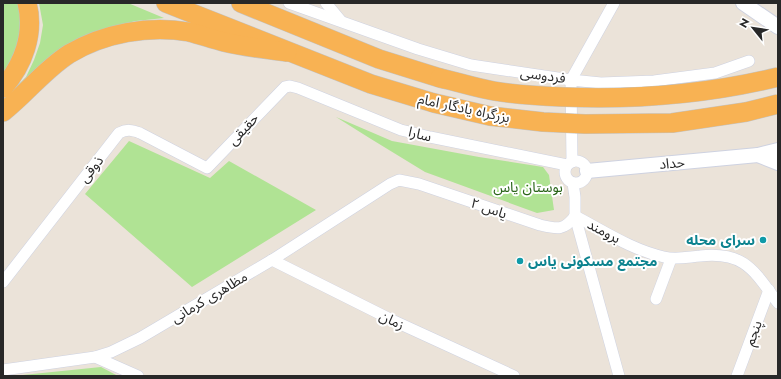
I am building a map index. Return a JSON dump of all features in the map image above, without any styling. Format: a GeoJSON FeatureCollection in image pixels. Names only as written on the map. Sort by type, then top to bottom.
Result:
{"type":"FeatureCollection","features":[{"type":"Feature","properties":{"kind":"highway"},"geometry":{"type":"LineString","coordinates":[[3,88],[14,75],[19,66],[27,44],[29,10],[27,3]]}},
{"type":"Feature","properties":{"kind":"highway","name":"بزرگراه یادگار امام"},"geometry":{"type":"LineString","coordinates":[[166,3],[371,84],[434,103],[490,116],[543,122],[585,124],[672,122],[746,112],[778,104]]}},
{"type":"Feature","properties":{"kind":"highway","name":"بزرگراه یادگار امام"},"geometry":{"type":"LineString","coordinates":[[241,3],[379,59],[440,78],[492,91],[525,95],[586,98],[668,96],[742,86],[778,78]]}},
{"type":"Feature","properties":{"kind":"highway"},"geometry":{"type":"LineString","coordinates":[[256,3],[292,24]]}},
{"type":"Feature","properties":{"kind":"highway"},"geometry":{"type":"LineString","coordinates":[[3,112],[14,104],[34,82],[70,54],[107,37],[129,32],[164,30],[188,32],[224,42],[287,52]]}},
{"type":"Feature","properties":{"kind":"street","name":"فردوسی"},"geometry":{"type":"LineString","coordinates":[[289,3],[418,49],[471,65],[571,80],[601,83],[654,81],[715,72],[749,61]]}},
{"type":"Feature","properties":{"kind":"street"},"geometry":{"type":"LineString","coordinates":[[326,3],[341,21]]}},
{"type":"Feature","properties":{"kind":"street"},"geometry":{"type":"LineString","coordinates":[[614,3],[571,80],[570,163],[565,172],[565,176],[573,183],[576,198],[575,216],[619,376]]}},
{"type":"Feature","properties":{"kind":"street"},"geometry":{"type":"LineString","coordinates":[[743,3],[778,27]]}},
{"type":"Feature","properties":{"kind":"street","name":"سارا"},"geometry":{"type":"LineString","coordinates":[[279,91],[290,86],[401,130],[430,137],[570,163]]}},
{"type":"Feature","properties":{"kind":"street","name":"حقیقی"},"geometry":{"type":"LineString","coordinates":[[207,168],[279,91]]}},
{"type":"Feature","properties":{"kind":"street","name":"ذوقی"},"geometry":{"type":"LineString","coordinates":[[3,282],[119,133],[126,130],[132,130],[140,133],[207,168]]}},
{"type":"Feature","properties":{"kind":"street","name":"حداد"},"geometry":{"type":"LineString","coordinates":[[587,171],[758,155],[778,150]]}},
{"type":"Feature","properties":{"kind":"street"},"geometry":{"type":"LineString","coordinates":[[758,155],[778,163]]}},
{"type":"Feature","properties":{"kind":"street"},"geometry":{"type":"LineString","coordinates":[[570,163],[576,161],[582,163],[587,171],[586,176],[582,181],[573,183]]}},
{"type":"Feature","properties":{"kind":"street","name":"یاس ۲"},"geometry":{"type":"LineString","coordinates":[[399,180],[419,184],[540,225],[553,228],[563,228],[569,224],[575,216]]}},
{"type":"Feature","properties":{"kind":"street","name":"مظاهری کرمانی"},"geometry":{"type":"LineString","coordinates":[[3,370],[96,357],[111,352],[140,338],[272,260],[390,184],[399,180]]}},
{"type":"Feature","properties":{"kind":"street","name":"برومند"},"geometry":{"type":"LineString","coordinates":[[575,216],[638,249],[671,259],[705,255],[730,256],[748,266],[757,274],[778,303]]}},
{"type":"Feature","properties":{"kind":"street"},"geometry":{"type":"LineString","coordinates":[[656,299],[671,259]]}},
{"type":"Feature","properties":{"kind":"street","name":"زمان"},"geometry":{"type":"LineString","coordinates":[[272,260],[394,321],[514,376]]}},
{"type":"Feature","properties":{"kind":"street","name":"پنجم"},"geometry":{"type":"LineString","coordinates":[[737,376],[769,290]]}},
{"type":"Feature","properties":{"kind":"street"},"geometry":{"type":"LineString","coordinates":[[96,357],[138,376]]}},
{"type":"Feature","properties":{"kind":"green space"},"geometry":{"type":"Polygon","coordinates":[[[3,3],[20,3],[24,30],[3,79],[3,3]]]}},
{"type":"Feature","properties":{"kind":"green space"},"geometry":{"type":"Polygon","coordinates":[[[39,3],[128,3],[164,18],[136,21],[114,26],[3,105],[3,99],[26,77],[40,43],[43,25],[39,3]]]}},
{"type":"Feature","properties":{"kind":"green space","name":"بوستان یاس"},"geometry":{"type":"Polygon","coordinates":[[[336,117],[392,141],[543,167],[549,175],[554,210],[537,213],[425,172],[336,117]]]}},
{"type":"Feature","properties":{"kind":"green space"},"geometry":{"type":"Polygon","coordinates":[[[129,141],[210,178],[229,161],[316,210],[192,287],[85,194],[129,141]]]}},
{"type":"Feature","properties":{"kind":"green space"},"geometry":{"type":"Polygon","coordinates":[[[101,367],[118,376],[13,376],[101,367]]]}},
{"type":"Feature","properties":{"kind":"place","name":"سرای محله"},"geometry":{"type":"Point","coordinates":[763,240]}},
{"type":"Feature","properties":{"kind":"place","name":"مجتمع مسکونی یاس"},"geometry":{"type":"Point","coordinates":[520,261]}}]}
